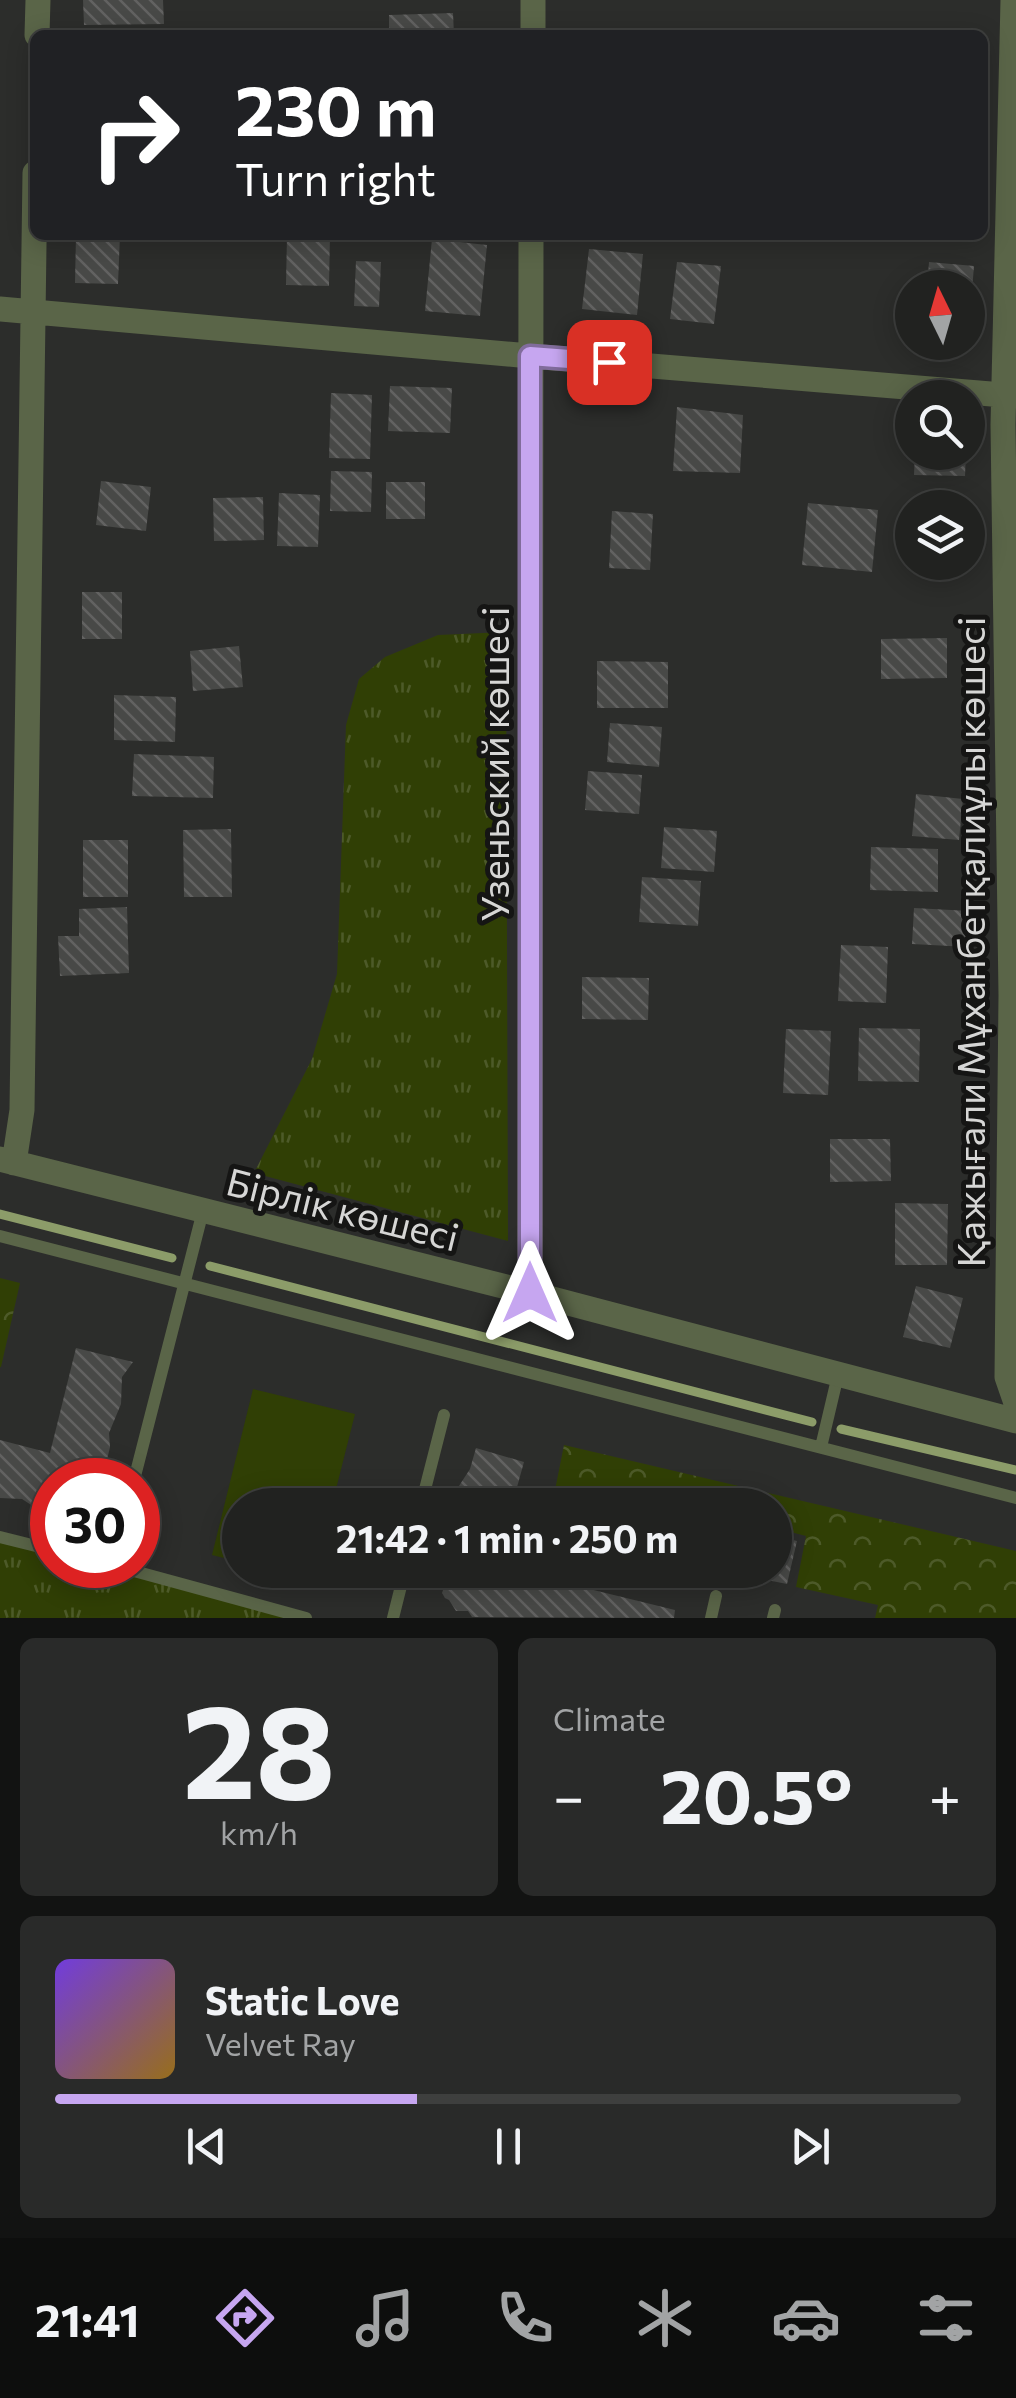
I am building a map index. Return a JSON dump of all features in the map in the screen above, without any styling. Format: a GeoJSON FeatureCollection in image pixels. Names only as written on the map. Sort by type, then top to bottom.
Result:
{"type":"FeatureCollection","features":[{"type":"Feature","properties":{"kind":"street"},"geometry":{"type":"LineString","coordinates":[[37,30],[38,0]]}},
{"type":"Feature","properties":{"kind":"street"},"geometry":{"type":"LineString","coordinates":[[533,0],[533,30]]}},
{"type":"Feature","properties":{"kind":"street","name":"Қажығали Мұханбетқалиұлы көшесі"},"geometry":{"type":"LineString","coordinates":[[1014,0],[1007,1376],[1016,1403]]}},
{"type":"Feature","properties":{"kind":"street"},"geometry":{"type":"LineString","coordinates":[[7,1161],[22,1110],[34,240]]}},
{"type":"Feature","properties":{"kind":"street","name":"Узеньский көшесі"},"geometry":{"type":"LineString","coordinates":[[530,1293],[532,240]]}},
{"type":"Feature","properties":{"kind":"street"},"geometry":{"type":"LineString","coordinates":[[0,309],[1010,395]]}},
{"type":"Feature","properties":{"kind":"street","name":"Бірлік көшесі"},"geometry":{"type":"LineString","coordinates":[[7,1161],[530,1293],[1016,1422]]}},
{"type":"Feature","properties":{"kind":"lane"},"geometry":{"type":"LineString","coordinates":[[140,1458],[204,1211]]}},
{"type":"Feature","properties":{"kind":"lane"},"geometry":{"type":"LineString","coordinates":[[0,1236],[1016,1498]]}},
{"type":"Feature","properties":{"kind":"lane"},"geometry":{"type":"LineString","coordinates":[[821,1447],[838,1375]]}},
{"type":"Feature","properties":{"kind":"lane"},"geometry":{"type":"LineString","coordinates":[[425,1488],[444,1415]]}},
{"type":"Feature","properties":{"kind":"lane"},"geometry":{"type":"LineString","coordinates":[[0,1537],[30,1544]]}},
{"type":"Feature","properties":{"kind":"lane"},"geometry":{"type":"LineString","coordinates":[[160,1578],[306,1618]]}},
{"type":"Feature","properties":{"kind":"lane"},"geometry":{"type":"LineString","coordinates":[[392,1618],[400,1588]]}},
{"type":"Feature","properties":{"kind":"lane"},"geometry":{"type":"LineString","coordinates":[[711,1618],[716,1596]]}},
{"type":"Feature","properties":{"kind":"green space"},"geometry":{"type":"Polygon","coordinates":[[[506,632],[508,1241],[254,1173],[312,1059],[337,974],[346,725],[359,679],[385,657],[438,635],[506,632]]]}},
{"type":"Feature","properties":{"kind":"green space"},"geometry":{"type":"Polygon","coordinates":[[[0,1278],[20,1283],[1,1367],[0,1367],[0,1278]]]}},
{"type":"Feature","properties":{"kind":"green space"},"geometry":{"type":"Polygon","coordinates":[[[253,1389],[355,1414],[336,1488],[229,1488],[253,1389]]]}},
{"type":"Feature","properties":{"kind":"green space"},"geometry":{"type":"Polygon","coordinates":[[[564,1445],[747,1488],[555,1488],[564,1445]]]}},
{"type":"Feature","properties":{"kind":"green space"},"geometry":{"type":"Polygon","coordinates":[[[792,1498],[1016,1551],[1016,1618],[875,1618],[878,1605],[796,1587],[806,1536],[792,1532],[792,1498]]]}},
{"type":"Feature","properties":{"kind":"green space"},"geometry":{"type":"Polygon","coordinates":[[[222,1515],[222,1558],[212,1555],[222,1515]]]}},
{"type":"Feature","properties":{"kind":"green space"},"geometry":{"type":"Polygon","coordinates":[[[0,1537],[30,1544],[30,1588],[160,1588],[160,1578],[306,1618],[0,1618],[0,1537]]]}},
{"type":"Feature","properties":{"kind":"building"},"geometry":{"type":"Polygon","coordinates":[[[83,0],[163,0],[164,24],[84,25],[83,0]]]}},
{"type":"Feature","properties":{"kind":"building"},"geometry":{"type":"Polygon","coordinates":[[[453,13],[454,30],[389,30],[389,15],[453,13]]]}},
{"type":"Feature","properties":{"kind":"building"},"geometry":{"type":"Polygon","coordinates":[[[76,240],[120,240],[118,284],[75,283],[76,240]]]}},
{"type":"Feature","properties":{"kind":"building"},"geometry":{"type":"Polygon","coordinates":[[[287,240],[330,240],[329,286],[286,285],[287,240]]]}},
{"type":"Feature","properties":{"kind":"building"},"geometry":{"type":"Polygon","coordinates":[[[432,240],[487,245],[480,316],[425,311],[432,240]]]}},
{"type":"Feature","properties":{"kind":"building"},"geometry":{"type":"Polygon","coordinates":[[[589,249],[643,254],[637,315],[582,309],[589,249]]]}},
{"type":"Feature","properties":{"kind":"building"},"geometry":{"type":"Polygon","coordinates":[[[356,261],[381,262],[379,307],[354,306],[356,261]]]}},
{"type":"Feature","properties":{"kind":"building"},"geometry":{"type":"Polygon","coordinates":[[[677,262],[721,266],[714,324],[670,319],[677,262]]]}},
{"type":"Feature","properties":{"kind":"building"},"geometry":{"type":"Polygon","coordinates":[[[929,262],[974,266],[974,270],[928,270],[929,262]]]}},
{"type":"Feature","properties":{"kind":"building"},"geometry":{"type":"Polygon","coordinates":[[[390,386],[452,388],[450,433],[388,431],[390,386]]]}},
{"type":"Feature","properties":{"kind":"building"},"geometry":{"type":"Polygon","coordinates":[[[331,393],[372,395],[370,459],[329,458],[331,393]]]}},
{"type":"Feature","properties":{"kind":"building"},"geometry":{"type":"Polygon","coordinates":[[[677,407],[743,415],[740,473],[673,471],[677,407]]]}},
{"type":"Feature","properties":{"kind":"building"},"geometry":{"type":"Polygon","coordinates":[[[914,470],[965,470],[965,476],[914,475],[914,470]]]}},
{"type":"Feature","properties":{"kind":"building"},"geometry":{"type":"Polygon","coordinates":[[[331,471],[372,472],[371,512],[330,511],[331,471]]]}},
{"type":"Feature","properties":{"kind":"building"},"geometry":{"type":"Polygon","coordinates":[[[101,481],[151,487],[146,531],[96,525],[101,481]]]}},
{"type":"Feature","properties":{"kind":"building"},"geometry":{"type":"Polygon","coordinates":[[[386,482],[425,482],[425,519],[386,519],[386,482]]]}},
{"type":"Feature","properties":{"kind":"building"},"geometry":{"type":"Polygon","coordinates":[[[279,493],[320,495],[318,547],[277,546],[279,493]]]}},
{"type":"Feature","properties":{"kind":"building"},"geometry":{"type":"Polygon","coordinates":[[[263,497],[264,540],[214,541],[213,498],[263,497]]]}},
{"type":"Feature","properties":{"kind":"building"},"geometry":{"type":"Polygon","coordinates":[[[808,503],[878,510],[872,572],[802,565],[808,503]]]}},
{"type":"Feature","properties":{"kind":"building"},"geometry":{"type":"Polygon","coordinates":[[[612,511],[653,514],[650,570],[609,568],[612,511]]]}},
{"type":"Feature","properties":{"kind":"building"},"geometry":{"type":"Polygon","coordinates":[[[82,592],[122,592],[122,639],[82,639],[82,592]]]}},
{"type":"Feature","properties":{"kind":"building"},"geometry":{"type":"Polygon","coordinates":[[[947,638],[947,678],[881,679],[881,639],[947,638]]]}},
{"type":"Feature","properties":{"kind":"building"},"geometry":{"type":"Polygon","coordinates":[[[239,646],[243,687],[193,691],[190,651],[239,646]]]}},
{"type":"Feature","properties":{"kind":"building"},"geometry":{"type":"Polygon","coordinates":[[[597,661],[668,662],[668,708],[597,708],[597,661]]]}},
{"type":"Feature","properties":{"kind":"building"},"geometry":{"type":"Polygon","coordinates":[[[114,695],[176,697],[175,742],[114,740],[114,695]]]}},
{"type":"Feature","properties":{"kind":"building"},"geometry":{"type":"Polygon","coordinates":[[[610,723],[662,727],[659,767],[607,762],[610,723]]]}},
{"type":"Feature","properties":{"kind":"building"},"geometry":{"type":"Polygon","coordinates":[[[134,754],[214,757],[213,798],[132,796],[134,754]]]}},
{"type":"Feature","properties":{"kind":"building"},"geometry":{"type":"Polygon","coordinates":[[[588,771],[642,775],[639,814],[585,810],[588,771]]]}},
{"type":"Feature","properties":{"kind":"building"},"geometry":{"type":"Polygon","coordinates":[[[916,794],[963,799],[959,840],[912,836],[916,794]]]}},
{"type":"Feature","properties":{"kind":"building"},"geometry":{"type":"Polygon","coordinates":[[[664,827],[717,831],[714,872],[661,868],[664,827]]]}},
{"type":"Feature","properties":{"kind":"building"},"geometry":{"type":"Polygon","coordinates":[[[231,829],[232,897],[184,897],[183,830],[231,829]]]}},
{"type":"Feature","properties":{"kind":"building"},"geometry":{"type":"Polygon","coordinates":[[[83,840],[128,840],[128,897],[83,897],[83,840]]]}},
{"type":"Feature","properties":{"kind":"building"},"geometry":{"type":"Polygon","coordinates":[[[871,847],[938,849],[938,892],[870,890],[871,847]]]}},
{"type":"Feature","properties":{"kind":"building"},"geometry":{"type":"Polygon","coordinates":[[[642,877],[701,881],[698,926],[639,922],[642,877]]]}},
{"type":"Feature","properties":{"kind":"building"},"geometry":{"type":"Polygon","coordinates":[[[127,907],[129,973],[60,976],[58,936],[79,936],[79,909],[127,907]]]}},
{"type":"Feature","properties":{"kind":"building"},"geometry":{"type":"Polygon","coordinates":[[[914,908],[970,911],[968,947],[912,944],[914,908]]]}},
{"type":"Feature","properties":{"kind":"building"},"geometry":{"type":"Polygon","coordinates":[[[841,945],[888,947],[886,1003],[838,1001],[841,945]]]}},
{"type":"Feature","properties":{"kind":"building"},"geometry":{"type":"Polygon","coordinates":[[[582,977],[649,978],[648,1020],[582,1019],[582,977]]]}},
{"type":"Feature","properties":{"kind":"building"},"geometry":{"type":"Polygon","coordinates":[[[859,1028],[920,1029],[919,1082],[858,1081],[859,1028]]]}},
{"type":"Feature","properties":{"kind":"building"},"geometry":{"type":"Polygon","coordinates":[[[786,1029],[831,1031],[828,1095],[783,1093],[786,1029]]]}},
{"type":"Feature","properties":{"kind":"building"},"geometry":{"type":"Polygon","coordinates":[[[830,1139],[890,1139],[891,1181],[830,1182],[830,1139]]]}},
{"type":"Feature","properties":{"kind":"building"},"geometry":{"type":"Polygon","coordinates":[[[895,1203],[948,1204],[947,1265],[895,1265],[895,1203]]]}},
{"type":"Feature","properties":{"kind":"building"},"geometry":{"type":"Polygon","coordinates":[[[916,1286],[963,1298],[950,1348],[903,1337],[916,1286]]]}},
{"type":"Feature","properties":{"kind":"building"},"geometry":{"type":"Polygon","coordinates":[[[76,1348],[133,1362],[122,1377],[121,1404],[109,1433],[107,1458],[30,1458],[30,1504],[22,1499],[0,1498],[0,1440],[50,1453],[76,1348]]]}},
{"type":"Feature","properties":{"kind":"building"},"geometry":{"type":"Polygon","coordinates":[[[476,1448],[524,1462],[517,1488],[458,1488],[470,1469],[476,1448]]]}},
{"type":"Feature","properties":{"kind":"building"},"geometry":{"type":"Polygon","coordinates":[[[444,1588],[585,1588],[675,1610],[674,1618],[472,1617],[468,1611],[456,1611],[442,1593],[444,1588]]]}},
{"type":"Feature","properties":{"kind":"waterway"},"geometry":{"type":"LineString","coordinates":[[0,1214],[172,1258]]}},
{"type":"Feature","properties":{"kind":"waterway"},"geometry":{"type":"LineString","coordinates":[[210,1266],[812,1422]]}},
{"type":"Feature","properties":{"kind":"waterway"},"geometry":{"type":"LineString","coordinates":[[841,1429],[1016,1470]]}},
{"type":"Feature","properties":{"kind":"route"},"geometry":{"type":"LineString","coordinates":[[530,1293],[530,356],[609,362]]}}]}
